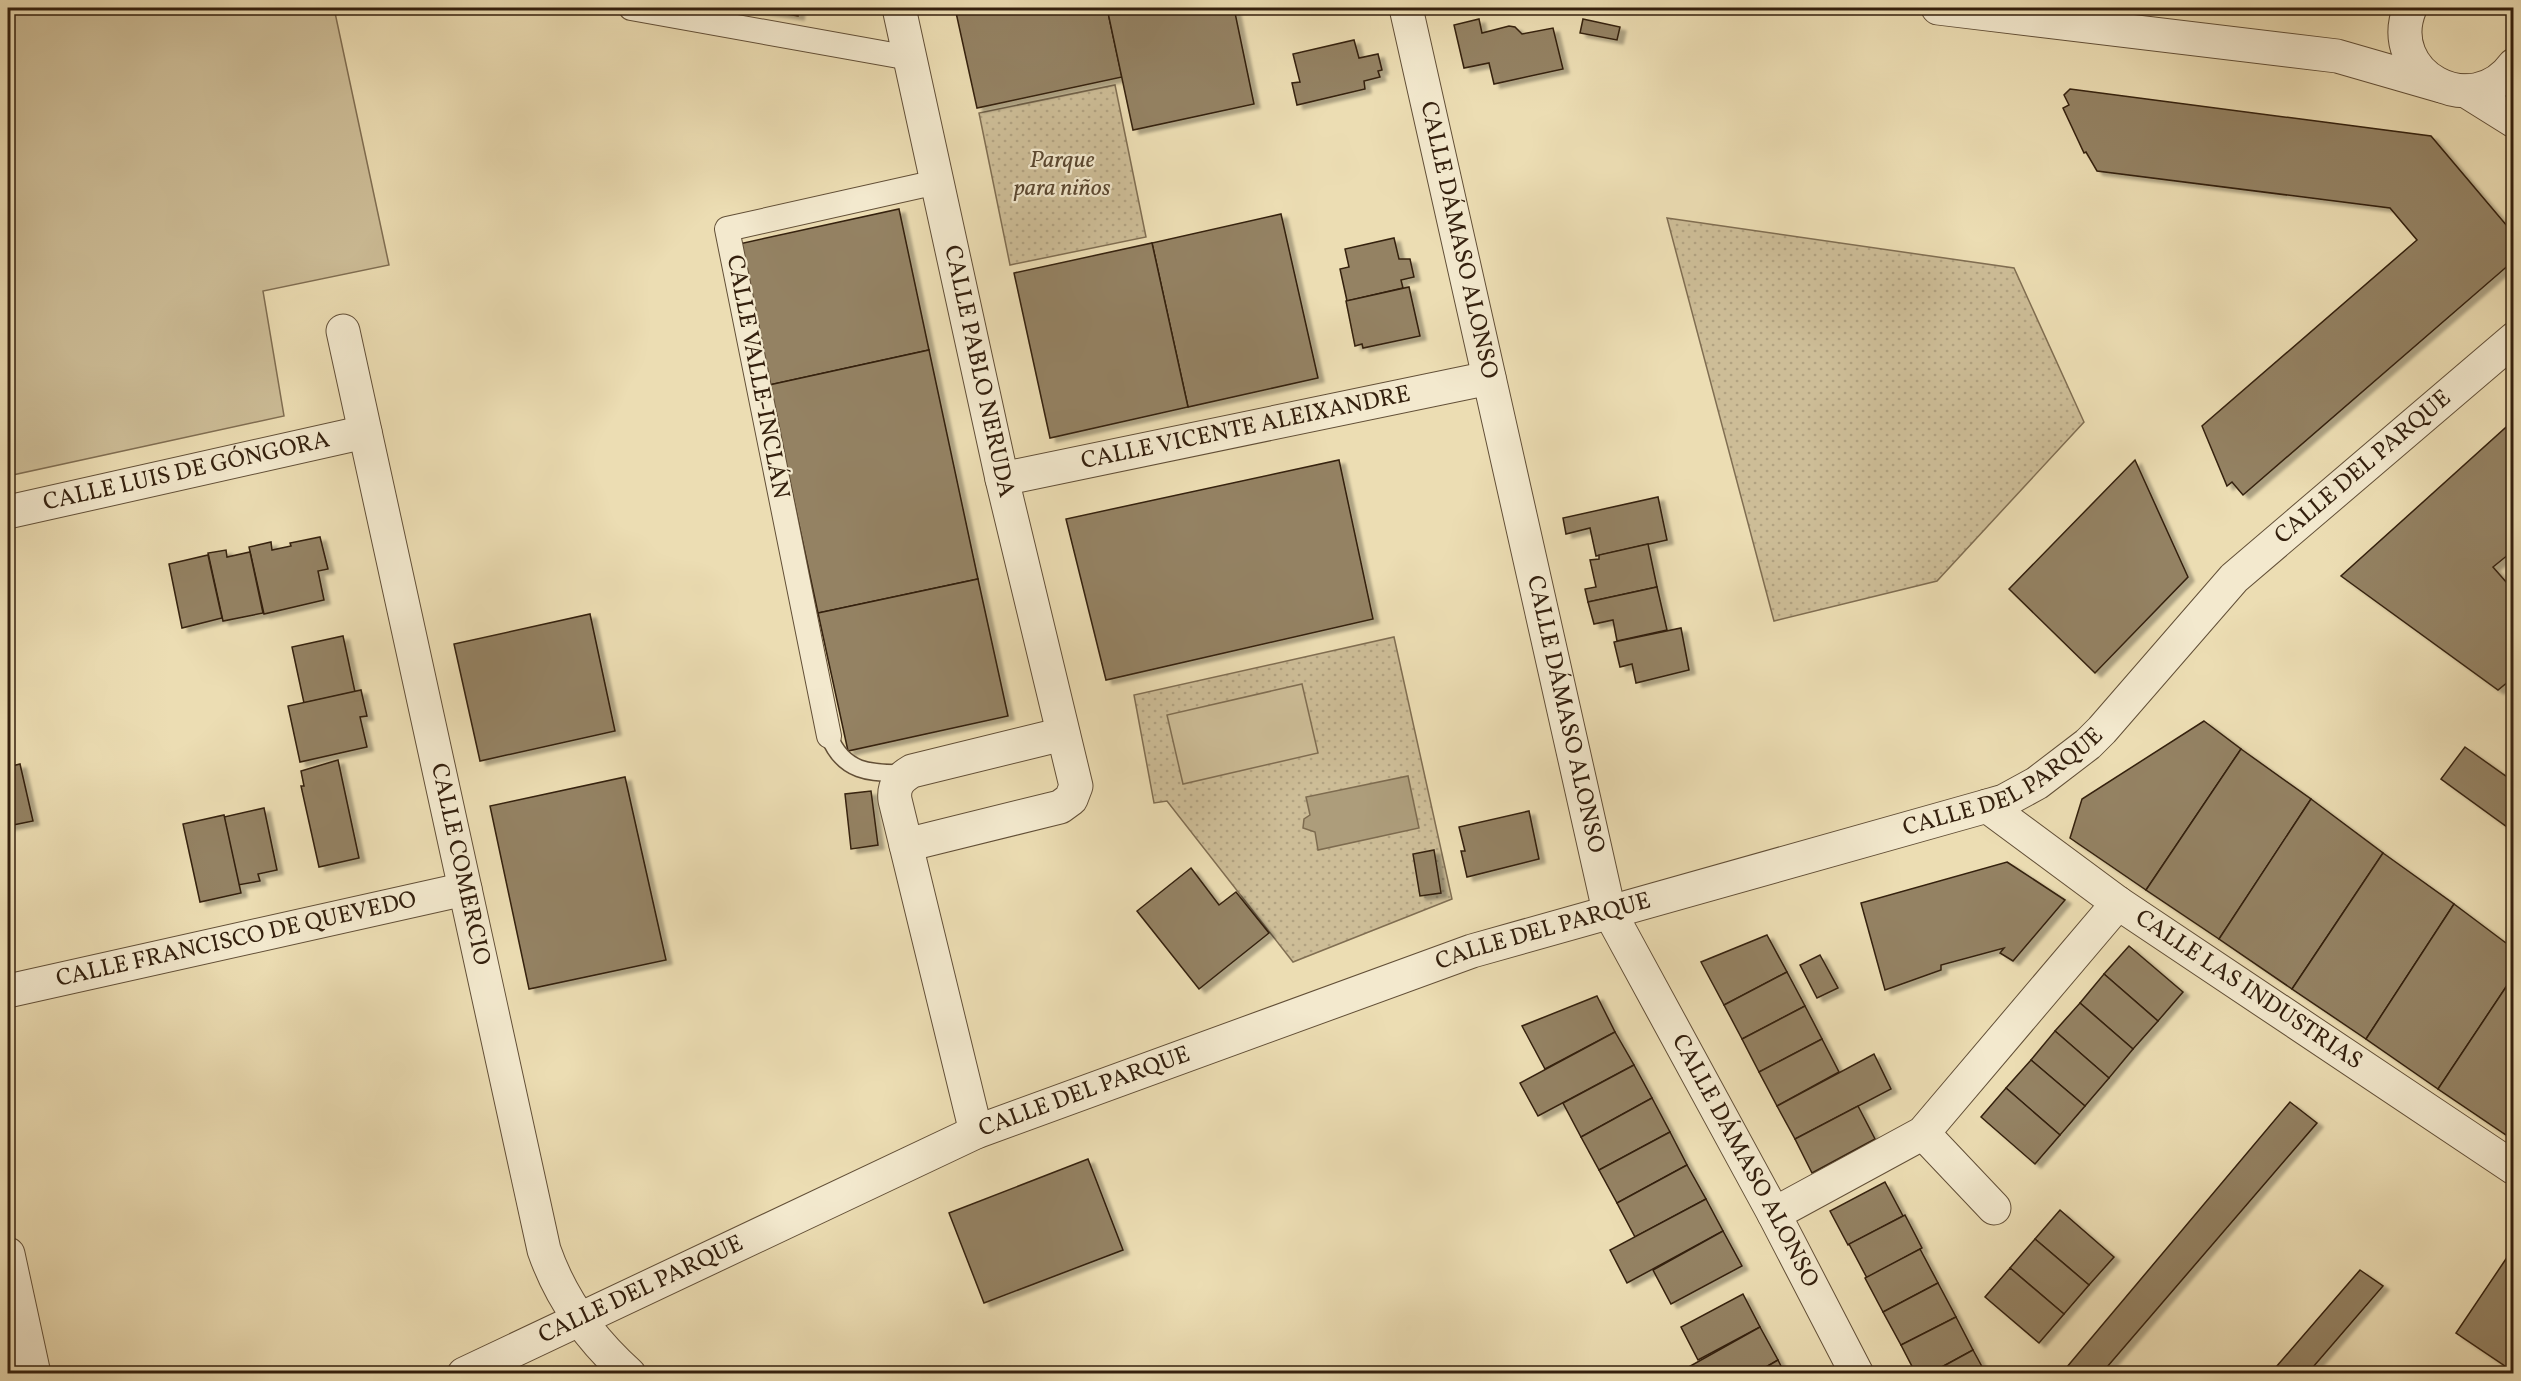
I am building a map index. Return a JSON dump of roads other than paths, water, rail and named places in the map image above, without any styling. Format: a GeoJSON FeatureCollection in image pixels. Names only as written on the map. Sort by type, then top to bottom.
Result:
{"type":"FeatureCollection","features":[{"type":"Feature","properties":{"kind":"street"},"geometry":{"type":"LineString","coordinates":[[631,8],[910,57]]}},
{"type":"Feature","properties":{"kind":"street","name":"CALLE PABLO NERUDA"},"geometry":{"type":"LineString","coordinates":[[899,8],[1002,479],[1076,786],[1071,799],[1065,805],[906,845]]}},
{"type":"Feature","properties":{"kind":"street","name":"CALLE DÁMASO ALONSO"},"geometry":{"type":"LineString","coordinates":[[1406,8],[1609,911],[1774,1214],[1857,1374]]}},
{"type":"Feature","properties":{"kind":"street"},"geometry":{"type":"LineString","coordinates":[[1938,8],[2337,56],[2454,88],[2484,87],[2495,82],[2514,65]]}},
{"type":"Feature","properties":{"kind":"street"},"geometry":{"type":"LineString","coordinates":[[2337,56],[2357,53],[2376,46],[2407,14]]}},
{"type":"Feature","properties":{"kind":"street"},"geometry":{"type":"LineString","coordinates":[[2407,14],[2409,51],[2417,68],[2426,76],[2454,88],[2514,121]]}},
{"type":"Feature","properties":{"kind":"street","name":"CALLE VALLE-INCLÁN"},"geometry":{"type":"LineString","coordinates":[[829,736],[727,229],[937,182]]}},
{"type":"Feature","properties":{"kind":"street","name":"CALLE COMERCIO"},"geometry":{"type":"LineString","coordinates":[[343,330],[544,1250],[553,1276],[579,1319],[629,1374]]}},
{"type":"Feature","properties":{"kind":"street","name":"CALLE DEL PARQUE"},"geometry":{"type":"LineString","coordinates":[[464,1374],[976,1132],[1472,951],[2004,801],[2037,783],[2088,744],[2234,578],[2514,339]]}},
{"type":"Feature","properties":{"kind":"street","name":"CALLE VICENTE ALEIXANDRE"},"geometry":{"type":"LineString","coordinates":[[1002,479],[1489,378]]}},
{"type":"Feature","properties":{"kind":"street","name":"CALLE LUIS DE GÓNGORA"},"geometry":{"type":"LineString","coordinates":[[8,512],[365,432]]}},
{"type":"Feature","properties":{"kind":"street"},"geometry":{"type":"LineString","coordinates":[[976,1132],[894,793],[898,783],[912,771],[1063,734]]}},
{"type":"Feature","properties":{"kind":"street","name":"CALLE LAS INDUSTRIAS"},"geometry":{"type":"LineString","coordinates":[[1987,806],[2118,903],[2514,1168]]}},
{"type":"Feature","properties":{"kind":"street","name":"CALLE FRANCISCO DE QUEVEDO"},"geometry":{"type":"LineString","coordinates":[[8,991],[465,889]]}},
{"type":"Feature","properties":{"kind":"street"},"geometry":{"type":"LineString","coordinates":[[1774,1214],[1923,1133],[2118,903]]}},
{"type":"Feature","properties":{"kind":"street"},"geometry":{"type":"LineString","coordinates":[[1923,1133],[1994,1208]]}},
{"type":"Feature","properties":{"kind":"street"},"geometry":{"type":"LineString","coordinates":[[8,1254],[34,1374]]}},
{"type":"Feature","properties":{"kind":"lane"},"geometry":{"type":"LineString","coordinates":[[829,736],[834,749],[851,765],[874,772],[912,771]]}},
{"type":"Feature","properties":{"kind":"park label","name":"Parque para niños"},"geometry":{"type":"Point","coordinates":[1062,175]}}]}
